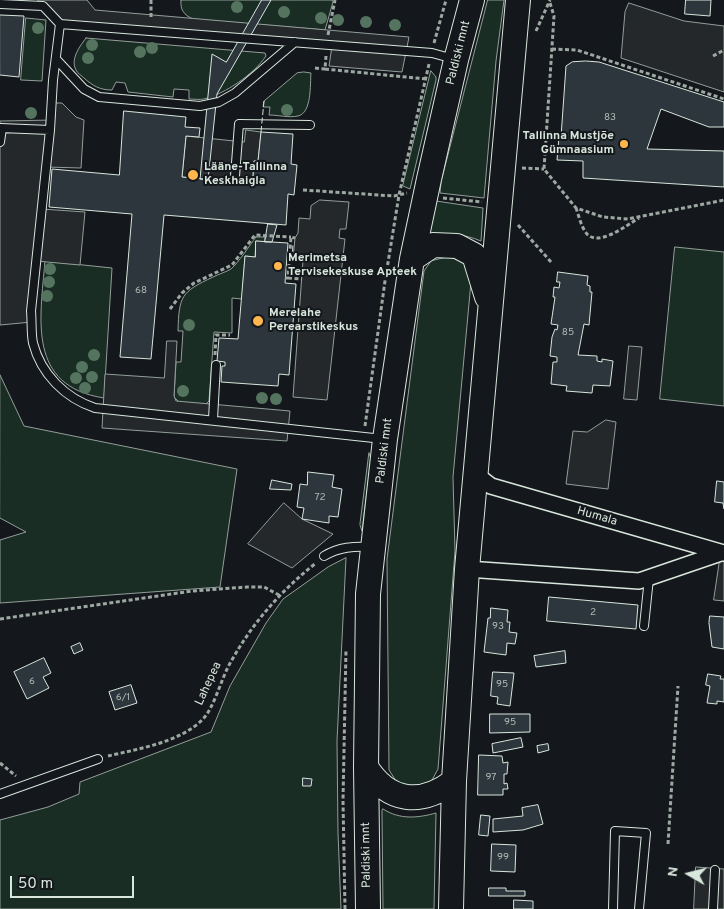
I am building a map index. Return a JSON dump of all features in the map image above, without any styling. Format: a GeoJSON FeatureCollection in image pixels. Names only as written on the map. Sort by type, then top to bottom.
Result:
{"type":"FeatureCollection","features":[{"type":"Feature","properties":{"kind":"main road","name":"Paldiski mnt"},"geometry":{"type":"LineString","coordinates":[[368,909],[366,767],[368,594],[373,547],[386,439],[412,259],[456,60],[472,0]]}},
{"type":"Feature","properties":{"kind":"main road"},"geometry":{"type":"LineString","coordinates":[[451,909],[454,781],[474,473],[500,217],[518,0]]}},
{"type":"Feature","properties":{"kind":"main road"},"geometry":{"type":"LineString","coordinates":[[412,259],[432,245],[457,246],[474,255],[490,304]]}},
{"type":"Feature","properties":{"kind":"main road"},"geometry":{"type":"LineString","coordinates":[[366,767],[374,780],[382,787],[392,793],[408,797],[425,797],[440,791],[454,781]]}},
{"type":"Feature","properties":{"kind":"street","name":"Humala"},"geometry":{"type":"LineString","coordinates":[[474,473],[491,486],[722,553]]}},
{"type":"Feature","properties":{"kind":"street"},"geometry":{"type":"LineString","coordinates":[[467,569],[639,581],[722,553]]}},
{"type":"Feature","properties":{"kind":"lane"},"geometry":{"type":"LineString","coordinates":[[0,4],[43,6],[60,24],[432,53],[456,60]]}},
{"type":"Feature","properties":{"kind":"lane"},"geometry":{"type":"LineString","coordinates":[[60,24],[31,311],[32,341],[41,366],[65,393],[82,404],[95,408],[213,419],[386,439]]}},
{"type":"Feature","properties":{"kind":"lane"},"geometry":{"type":"LineString","coordinates":[[56,59],[84,89],[99,97],[200,106],[219,102],[235,93],[295,42]]}},
{"type":"Feature","properties":{"kind":"lane"},"geometry":{"type":"LineString","coordinates":[[235,176],[239,124],[310,125]]}},
{"type":"Feature","properties":{"kind":"lane"},"geometry":{"type":"LineString","coordinates":[[0,142],[1,128],[50,130]]}},
{"type":"Feature","properties":{"kind":"lane"},"geometry":{"type":"LineString","coordinates":[[213,419],[216,365]]}},
{"type":"Feature","properties":{"kind":"lane"},"geometry":{"type":"LineString","coordinates":[[324,556],[352,546],[373,547]]}},
{"type":"Feature","properties":{"kind":"lane"},"geometry":{"type":"LineString","coordinates":[[644,626],[649,578]]}},
{"type":"Feature","properties":{"kind":"lane"},"geometry":{"type":"LineString","coordinates":[[0,794],[98,759]]}},
{"type":"Feature","properties":{"kind":"lane"},"geometry":{"type":"LineString","coordinates":[[613,909],[615,831],[646,833],[639,909]]}},
{"type":"Feature","properties":{"kind":"lane"},"geometry":{"type":"LineString","coordinates":[[713,909],[715,870]]}},
{"type":"Feature","properties":{"kind":"path"},"geometry":{"type":"LineString","coordinates":[[151,0],[151,30]]}},
{"type":"Feature","properties":{"kind":"path"},"geometry":{"type":"LineString","coordinates":[[550,3],[554,16],[544,170],[576,208],[583,228],[593,238],[608,236],[641,216]]}},
{"type":"Feature","properties":{"kind":"path"},"geometry":{"type":"LineString","coordinates":[[552,49],[577,50],[724,99]]}},
{"type":"Feature","properties":{"kind":"path"},"geometry":{"type":"LineString","coordinates":[[713,56],[724,50]]}},
{"type":"Feature","properties":{"kind":"path"},"geometry":{"type":"LineString","coordinates":[[315,68],[325,68]]}},
{"type":"Feature","properties":{"kind":"path"},"geometry":{"type":"LineString","coordinates":[[520,168],[544,170]]}},
{"type":"Feature","properties":{"kind":"path"},"geometry":{"type":"LineString","coordinates":[[304,190],[394,196],[410,192]]}},
{"type":"Feature","properties":{"kind":"path"},"geometry":{"type":"LineString","coordinates":[[438,198],[484,202]]}},
{"type":"Feature","properties":{"kind":"path"},"geometry":{"type":"LineString","coordinates":[[576,208],[603,217],[628,219],[724,200]]}},
{"type":"Feature","properties":{"kind":"path"},"geometry":{"type":"LineString","coordinates":[[516,223],[552,263]]}},
{"type":"Feature","properties":{"kind":"path"},"geometry":{"type":"LineString","coordinates":[[170,309],[182,293],[194,283],[232,265],[255,235],[293,237],[287,278],[302,279]]}},
{"type":"Feature","properties":{"kind":"path"},"geometry":{"type":"LineString","coordinates":[[216,365],[214,362],[216,335],[230,335]]}},
{"type":"Feature","properties":{"kind":"path","name":"Lahepea"},"geometry":{"type":"LineString","coordinates":[[98,759],[150,746],[193,728],[205,718],[232,660],[252,629],[289,584],[324,556]]}},
{"type":"Feature","properties":{"kind":"path"},"geometry":{"type":"LineString","coordinates":[[0,619],[192,591],[264,587],[279,595]]}},
{"type":"Feature","properties":{"kind":"path"},"geometry":{"type":"LineString","coordinates":[[668,844],[678,686]]}},
{"type":"Feature","properties":{"kind":"path"},"geometry":{"type":"LineString","coordinates":[[0,763],[26,784]]}},
{"type":"Feature","properties":{"kind":"green space"},"geometry":{"type":"Polygon","coordinates":[[[181,0],[332,0],[333,2],[325,30],[193,19],[183,12],[181,0]]]}},
{"type":"Feature","properties":{"kind":"green space"},"geometry":{"type":"Polygon","coordinates":[[[488,0],[504,0],[496,61],[484,198],[440,193],[441,182],[488,0]]]}},
{"type":"Feature","properties":{"kind":"green space"},"geometry":{"type":"Polygon","coordinates":[[[26,18],[46,20],[42,81],[21,80],[26,18]]]}},
{"type":"Feature","properties":{"kind":"green space"},"geometry":{"type":"Polygon","coordinates":[[[86,38],[265,53],[266,56],[254,70],[230,88],[204,99],[189,99],[189,90],[174,89],[173,97],[128,92],[125,83],[116,82],[112,90],[100,88],[87,81],[78,73],[74,66],[76,53],[86,38]]]}},
{"type":"Feature","properties":{"kind":"green space"},"geometry":{"type":"Polygon","coordinates":[[[431,71],[436,80],[410,189],[403,186],[431,71]]]}},
{"type":"Feature","properties":{"kind":"green space"},"geometry":{"type":"Polygon","coordinates":[[[297,73],[311,73],[308,104],[303,114],[291,117],[269,115],[270,107],[263,107],[264,101],[297,73]]]}},
{"type":"Feature","properties":{"kind":"green space"},"geometry":{"type":"Polygon","coordinates":[[[436,201],[483,208],[481,241],[456,234],[430,234],[436,201]]]}},
{"type":"Feature","properties":{"kind":"green space"},"geometry":{"type":"Polygon","coordinates":[[[256,237],[265,237],[265,242],[256,241],[255,257],[245,256],[242,299],[232,298],[232,333],[214,332],[209,401],[206,404],[179,402],[174,397],[176,362],[181,362],[183,331],[178,331],[181,302],[188,291],[194,287],[231,269],[256,237]]]}},
{"type":"Feature","properties":{"kind":"green space"},"geometry":{"type":"Polygon","coordinates":[[[675,247],[724,252],[724,406],[660,399],[675,247]]]}},
{"type":"Feature","properties":{"kind":"green space"},"geometry":{"type":"Polygon","coordinates":[[[448,257],[464,261],[472,271],[453,477],[455,551],[438,769],[431,782],[406,788],[396,781],[389,770],[387,559],[424,271],[431,261],[448,257]]]}},
{"type":"Feature","properties":{"kind":"green space"},"geometry":{"type":"Polygon","coordinates":[[[45,261],[112,268],[104,398],[79,391],[62,380],[50,365],[44,347],[41,327],[45,261]]]}},
{"type":"Feature","properties":{"kind":"green space"},"geometry":{"type":"Polygon","coordinates":[[[0,375],[24,426],[237,469],[220,587],[0,603],[0,540],[26,532],[0,518],[0,375]]]}},
{"type":"Feature","properties":{"kind":"green space"},"geometry":{"type":"Polygon","coordinates":[[[369,453],[371,459],[362,531],[360,525],[369,453]]]}},
{"type":"Feature","properties":{"kind":"green space"},"geometry":{"type":"Polygon","coordinates":[[[346,558],[337,741],[341,909],[0,909],[0,820],[48,807],[79,794],[80,782],[211,732],[230,686],[266,623],[283,599],[328,567],[346,558]]]}},
{"type":"Feature","properties":{"kind":"green space"},"geometry":{"type":"Polygon","coordinates":[[[383,809],[389,813],[409,817],[436,813],[434,909],[383,909],[383,809]]]}},
{"type":"Feature","properties":{"kind":"shaded area"},"geometry":{"type":"Polygon","coordinates":[[[38,0],[87,0],[95,10],[409,37],[402,72],[329,66],[332,46],[60,24],[38,0]]]}},
{"type":"Feature","properties":{"kind":"shaded area"},"geometry":{"type":"Polygon","coordinates":[[[629,3],[684,21],[724,26],[724,92],[621,58],[625,12],[629,3]]]}},
{"type":"Feature","properties":{"kind":"shaded area"},"geometry":{"type":"Polygon","coordinates":[[[56,103],[62,103],[76,117],[84,120],[81,168],[46,167],[42,209],[85,212],[80,265],[36,261],[32,322],[0,325],[0,121],[54,120],[56,103]]]}},
{"type":"Feature","properties":{"kind":"shaded area"},"geometry":{"type":"Polygon","coordinates":[[[246,130],[261,132],[258,161],[254,161],[253,177],[258,178],[257,184],[182,177],[186,136],[244,142],[246,130]]]}},
{"type":"Feature","properties":{"kind":"shaded area"},"geometry":{"type":"Polygon","coordinates":[[[320,200],[349,202],[346,229],[340,229],[339,238],[345,239],[327,400],[293,397],[303,260],[293,259],[295,238],[298,233],[299,218],[310,219],[311,206],[320,200]]]}},
{"type":"Feature","properties":{"kind":"shaded area"},"geometry":{"type":"Polygon","coordinates":[[[167,341],[177,341],[174,396],[176,401],[290,411],[287,441],[102,428],[105,374],[164,378],[167,341]]]}},
{"type":"Feature","properties":{"kind":"shaded area"},"geometry":{"type":"Polygon","coordinates":[[[629,346],[642,347],[637,400],[624,399],[629,346]]]}},
{"type":"Feature","properties":{"kind":"shaded area"},"geometry":{"type":"Polygon","coordinates":[[[606,420],[616,422],[608,489],[566,484],[573,431],[587,432],[606,420]]]}},
{"type":"Feature","properties":{"kind":"shaded area"},"geometry":{"type":"Polygon","coordinates":[[[284,503],[302,519],[333,534],[292,568],[248,544],[284,503]]]}},
{"type":"Feature","properties":{"kind":"shaded area"},"geometry":{"type":"Polygon","coordinates":[[[721,553],[724,553],[724,601],[714,600],[721,553]]]}},
{"type":"Feature","properties":{"kind":"shaded area"},"geometry":{"type":"Polygon","coordinates":[[[696,867],[724,869],[724,909],[694,909],[696,867]]]}},
{"type":"Feature","properties":{"kind":"building"},"geometry":{"type":"Polygon","coordinates":[[[262,0],[271,0],[217,94],[208,180],[200,179],[212,54],[226,62],[262,0]]]}},
{"type":"Feature","properties":{"kind":"building"},"geometry":{"type":"Polygon","coordinates":[[[686,0],[711,0],[710,16],[685,14],[686,0]]]}},
{"type":"Feature","properties":{"kind":"building"},"geometry":{"type":"Polygon","coordinates":[[[0,15],[24,16],[19,77],[0,75],[0,15]]]}},
{"type":"Feature","properties":{"kind":"building"},"geometry":{"type":"Polygon","coordinates":[[[572,62],[599,62],[724,102],[724,127],[709,127],[661,109],[647,149],[724,151],[724,187],[583,178],[583,161],[557,160],[559,137],[561,137],[566,66],[572,62]]]}},
{"type":"Feature","properties":{"kind":"building","name":"Lääne-Tallinna Keskhaigla"},"geometry":{"type":"Polygon","coordinates":[[[124,111],[186,117],[185,127],[200,128],[199,137],[186,136],[182,177],[257,184],[258,178],[253,177],[254,161],[258,161],[261,132],[293,134],[291,164],[297,165],[294,195],[288,194],[286,225],[164,215],[151,359],[120,357],[132,214],[49,207],[52,169],[119,175],[124,111]]]}},
{"type":"Feature","properties":{"kind":"building"},"geometry":{"type":"Polygon","coordinates":[[[268,224],[277,225],[272,242],[265,242],[268,224]]]}},
{"type":"Feature","properties":{"kind":"building"},"geometry":{"type":"Polygon","coordinates":[[[256,241],[288,243],[285,283],[296,284],[289,375],[279,374],[278,386],[221,382],[222,366],[225,366],[225,362],[217,361],[219,338],[238,339],[245,256],[255,257],[256,241]]]}},
{"type":"Feature","properties":{"kind":"building"},"geometry":{"type":"Polygon","coordinates":[[[558,272],[588,276],[587,285],[590,286],[590,292],[592,292],[589,325],[584,324],[578,355],[597,356],[597,361],[602,362],[602,359],[613,361],[610,386],[593,385],[592,393],[566,391],[567,386],[551,384],[553,362],[557,362],[557,357],[550,356],[552,337],[558,325],[551,324],[555,297],[553,297],[554,287],[559,288],[560,282],[557,282],[558,272]]]}},
{"type":"Feature","properties":{"kind":"building"},"geometry":{"type":"Polygon","coordinates":[[[308,472],[334,475],[332,487],[342,489],[338,517],[329,516],[329,523],[302,519],[304,508],[297,507],[300,484],[307,485],[308,472]]]}},
{"type":"Feature","properties":{"kind":"building"},"geometry":{"type":"Polygon","coordinates":[[[272,480],[292,484],[291,490],[270,489],[272,480]]]}},
{"type":"Feature","properties":{"kind":"building"},"geometry":{"type":"Polygon","coordinates":[[[717,481],[724,482],[724,509],[723,503],[715,502],[717,481]]]}},
{"type":"Feature","properties":{"kind":"building"},"geometry":{"type":"Polygon","coordinates":[[[549,597],[638,605],[636,629],[547,621],[549,597]]]}},
{"type":"Feature","properties":{"kind":"building"},"geometry":{"type":"Polygon","coordinates":[[[491,608],[508,610],[507,622],[510,622],[509,632],[517,633],[515,644],[507,643],[506,655],[484,652],[491,608]]]}},
{"type":"Feature","properties":{"kind":"building"},"geometry":{"type":"Polygon","coordinates":[[[710,616],[724,617],[724,649],[712,647],[710,616]]]}},
{"type":"Feature","properties":{"kind":"building"},"geometry":{"type":"Polygon","coordinates":[[[80,643],[83,650],[74,654],[71,647],[80,643]]]}},
{"type":"Feature","properties":{"kind":"building"},"geometry":{"type":"Polygon","coordinates":[[[565,651],[566,663],[536,667],[534,656],[565,651]]]}},
{"type":"Feature","properties":{"kind":"building"},"geometry":{"type":"Polygon","coordinates":[[[44,658],[51,673],[43,677],[49,688],[27,699],[14,672],[44,658]]]}},
{"type":"Feature","properties":{"kind":"building"},"geometry":{"type":"Polygon","coordinates":[[[493,672],[514,673],[510,706],[497,704],[498,697],[491,696],[493,672]]]}},
{"type":"Feature","properties":{"kind":"building"},"geometry":{"type":"Polygon","coordinates":[[[708,674],[721,676],[720,679],[724,679],[724,702],[717,701],[717,704],[707,703],[710,686],[706,685],[708,674]]]}},
{"type":"Feature","properties":{"kind":"building"},"geometry":{"type":"Polygon","coordinates":[[[131,685],[137,703],[115,710],[109,692],[131,685]]]}},
{"type":"Feature","properties":{"kind":"building"},"geometry":{"type":"Polygon","coordinates":[[[490,714],[530,714],[530,732],[490,733],[490,714]]]}},
{"type":"Feature","properties":{"kind":"building"},"geometry":{"type":"Polygon","coordinates":[[[521,738],[523,747],[493,753],[492,744],[521,738]]]}},
{"type":"Feature","properties":{"kind":"building"},"geometry":{"type":"Polygon","coordinates":[[[548,744],[549,750],[538,753],[537,746],[548,744]]]}},
{"type":"Feature","properties":{"kind":"building"},"geometry":{"type":"Polygon","coordinates":[[[479,755],[502,756],[503,763],[508,762],[507,774],[504,774],[504,784],[507,783],[508,789],[503,789],[503,795],[478,795],[479,755]]]}},
{"type":"Feature","properties":{"kind":"building"},"geometry":{"type":"Polygon","coordinates":[[[303,778],[312,779],[311,786],[303,786],[303,778]]]}},
{"type":"Feature","properties":{"kind":"building"},"geometry":{"type":"Polygon","coordinates":[[[538,805],[543,824],[523,830],[493,832],[493,819],[523,816],[522,808],[538,805]]]}},
{"type":"Feature","properties":{"kind":"building"},"geometry":{"type":"Polygon","coordinates":[[[481,815],[490,816],[488,836],[479,835],[481,815]]]}},
{"type":"Feature","properties":{"kind":"building"},"geometry":{"type":"Polygon","coordinates":[[[492,844],[516,845],[515,872],[491,871],[492,844]]]}},
{"type":"Feature","properties":{"kind":"building"},"geometry":{"type":"Polygon","coordinates":[[[489,888],[506,888],[506,891],[525,891],[525,896],[489,896],[489,888]]]}},
{"type":"Feature","properties":{"kind":"building"},"geometry":{"type":"Polygon","coordinates":[[[514,900],[533,901],[533,909],[514,909],[514,900]]]}},
{"type":"Feature","properties":{"kind":"fence"},"geometry":{"type":"LineString","coordinates":[[261,132],[264,101]]}},
{"type":"Feature","properties":{"kind":"fence"},"geometry":{"type":"LineString","coordinates":[[292,260],[293,244]]}},
{"type":"Feature","properties":{"kind":"place","name":"Tallinna Mustjõe Gümnaasium"},"geometry":{"type":"Point","coordinates":[624,144]}},
{"type":"Feature","properties":{"kind":"place","name":"Lääne-Tallinna Keskhaigla"},"geometry":{"type":"Point","coordinates":[193,175]}},
{"type":"Feature","properties":{"kind":"place","name":"Merimetsa Tervisekeskuse Apteek"},"geometry":{"type":"Point","coordinates":[278,266]}},
{"type":"Feature","properties":{"kind":"place","name":"Merelahe Perearstikeskus"},"geometry":{"type":"Point","coordinates":[258,321]}}]}
